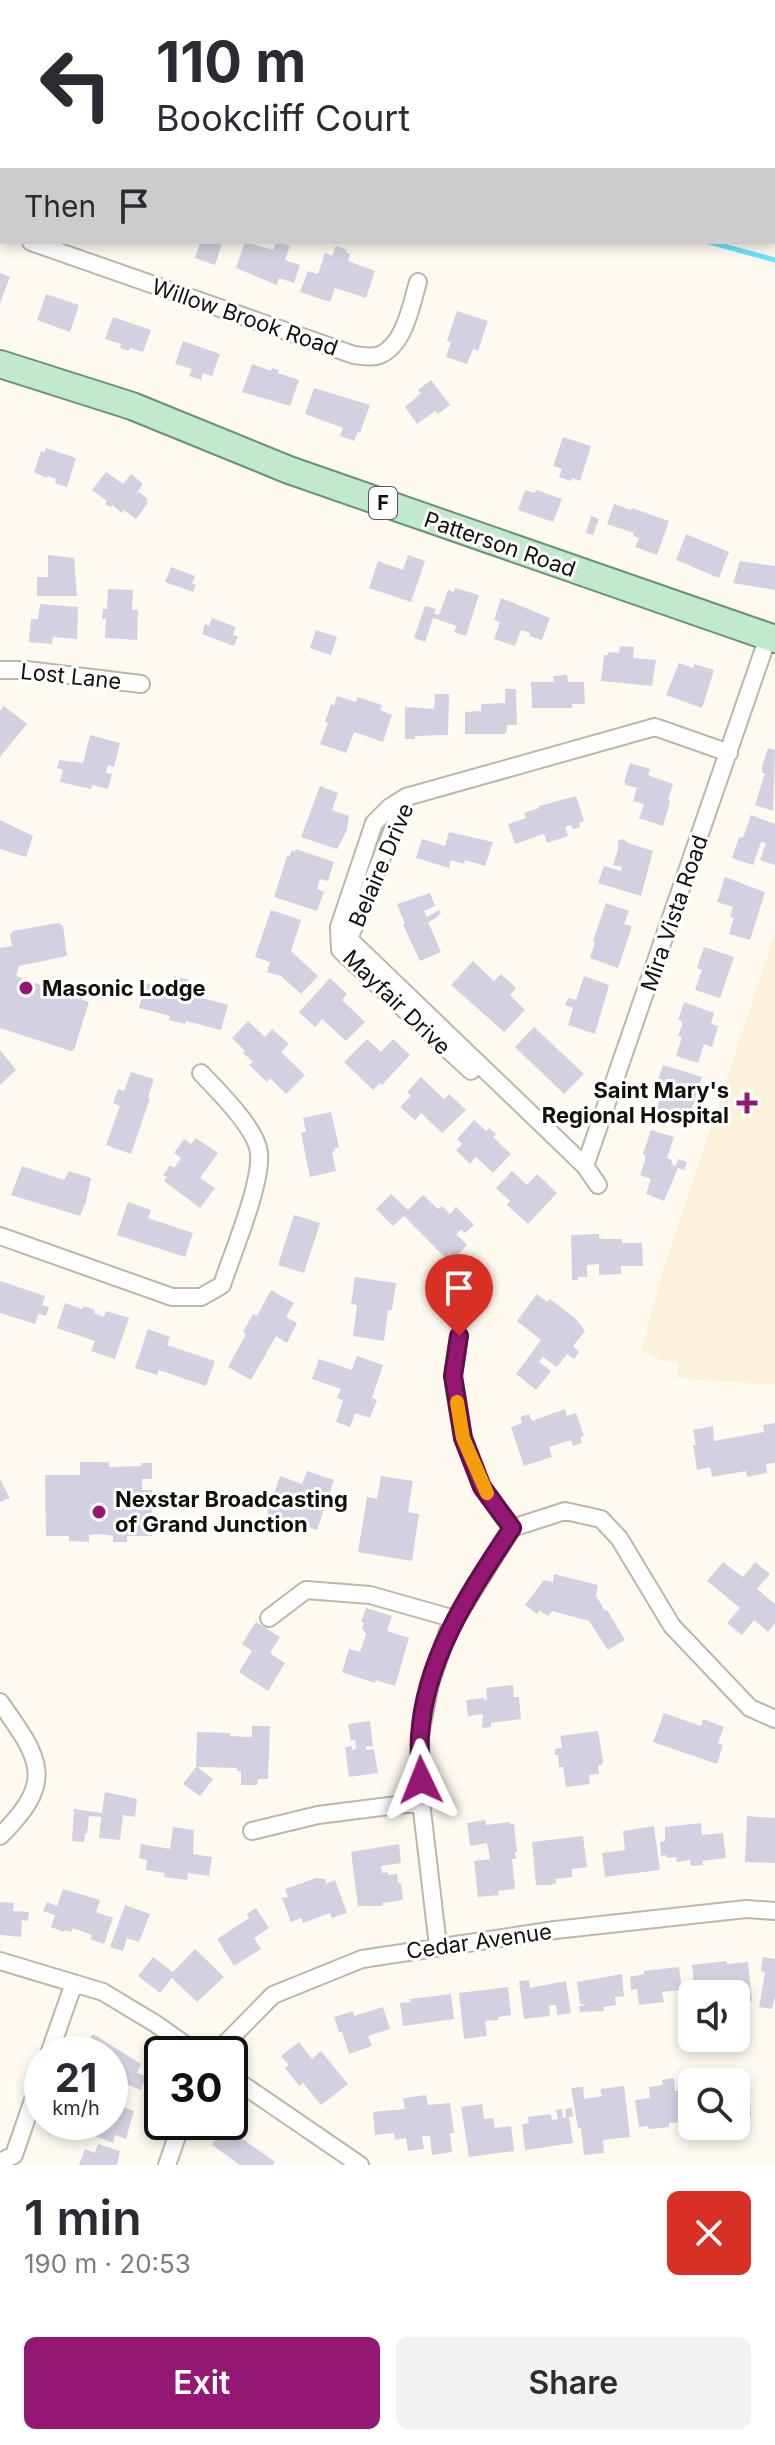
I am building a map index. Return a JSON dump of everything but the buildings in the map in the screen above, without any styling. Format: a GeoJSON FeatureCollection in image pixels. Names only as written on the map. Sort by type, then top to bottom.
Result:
{"type":"FeatureCollection","features":[{"type":"Feature","properties":{"kind":"main road","name":"Patterson Road"},"geometry":{"type":"LineString","coordinates":[[0,364],[132,406],[289,470],[772,638]]}},
{"type":"Feature","properties":{"kind":"street","name":"Willow Brook Road"},"geometry":{"type":"LineString","coordinates":[[37,244],[354,355],[377,357],[390,349],[402,332],[418,282]]}},
{"type":"Feature","properties":{"kind":"street","name":"Mira Vista Road"},"geometry":{"type":"LineString","coordinates":[[585,1166],[772,638]]}},
{"type":"Feature","properties":{"kind":"street","name":"Lost Lane"},"geometry":{"type":"LineString","coordinates":[[0,670],[27,670],[141,684]]}},
{"type":"Feature","properties":{"kind":"street","name":"Belaire Drive"},"geometry":{"type":"LineString","coordinates":[[585,1166],[349,939],[406,797],[655,727],[729,753]]}},
{"type":"Feature","properties":{"kind":"street"},"geometry":{"type":"LineString","coordinates":[[0,1236],[172,1297],[201,1297],[222,1285],[254,1189],[259,1152],[245,1123],[201,1073]]}},
{"type":"Feature","properties":{"kind":"street"},"geometry":{"type":"LineString","coordinates":[[585,1166],[598,1185]]}},
{"type":"Feature","properties":{"kind":"street"},"geometry":{"type":"LineString","coordinates":[[459,1336],[453,1376],[463,1438],[482,1487],[512,1528]]}},
{"type":"Feature","properties":{"kind":"street"},"geometry":{"type":"LineString","coordinates":[[438,1946],[421,1802],[420,1735],[430,1684],[448,1631],[512,1528],[565,1511],[601,1519],[619,1538],[672,1626],[750,1708],[775,1719]]}},
{"type":"Feature","properties":{"kind":"street"},"geometry":{"type":"LineString","coordinates":[[269,1618],[306,1590],[370,1595],[455,1619]]}},
{"type":"Feature","properties":{"kind":"street"},"geometry":{"type":"LineString","coordinates":[[0,1702],[29,1743],[38,1778],[20,1816],[0,1836]]}},
{"type":"Feature","properties":{"kind":"street"},"geometry":{"type":"LineString","coordinates":[[252,1831],[318,1815],[421,1802]]}},
{"type":"Feature","properties":{"kind":"street","name":"Cedar Avenue"},"geometry":{"type":"LineString","coordinates":[[233,2036],[273,1995],[362,1959],[555,1930],[746,1909],[775,1911]]}},
{"type":"Feature","properties":{"kind":"street"},"geometry":{"type":"LineString","coordinates":[[0,1961],[103,1992],[173,2036]]}},
{"type":"Feature","properties":{"kind":"street"},"geometry":{"type":"LineString","coordinates":[[55,2036],[74,1983]]}},
{"type":"Feature","properties":{"kind":"street"},"geometry":{"type":"LineString","coordinates":[[248,2088],[360,2165]]}},
{"type":"Feature","properties":{"kind":"street"},"geometry":{"type":"LineString","coordinates":[[0,2162],[14,2155],[24,2126]]}},
{"type":"Feature","properties":{"kind":"street"},"geometry":{"type":"LineString","coordinates":[[167,2165],[176,2140]]}},
{"type":"Feature","properties":{"kind":"shaded area","name":"Saint Mary's Regional Hospital"},"geometry":{"type":"Polygon","coordinates":[[[775,933],[775,1385],[677,1378],[678,1363],[662,1361],[641,1351],[662,1274],[775,933]]]}},
{"type":"Feature","properties":{"kind":"waterway"},"geometry":{"type":"LineString","coordinates":[[716,244],[775,260]]}},
{"type":"Feature","properties":{"kind":"slow traffic"},"geometry":{"type":"LineString","coordinates":[[457,1402],[463,1438],[487,1493]]}},
{"type":"Feature","properties":{"kind":"place","name":"Masonic Lodge"},"geometry":{"type":"Point","coordinates":[26,988]}},
{"type":"Feature","properties":{"kind":"place","name":"Saint Mary's Regional Hospital"},"geometry":{"type":"Point","coordinates":[747,1103]}},
{"type":"Feature","properties":{"kind":"place","name":"Nexstar Broadcasting of Grand Junction"},"geometry":{"type":"Point","coordinates":[99,1512]}},
{"type":"Feature","properties":{"kind":"route"},"geometry":{"type":"LineString","coordinates":[[421,1780],[420,1735],[430,1684],[448,1631],[512,1528],[482,1487],[463,1438],[453,1376],[459,1336]]}}]}
